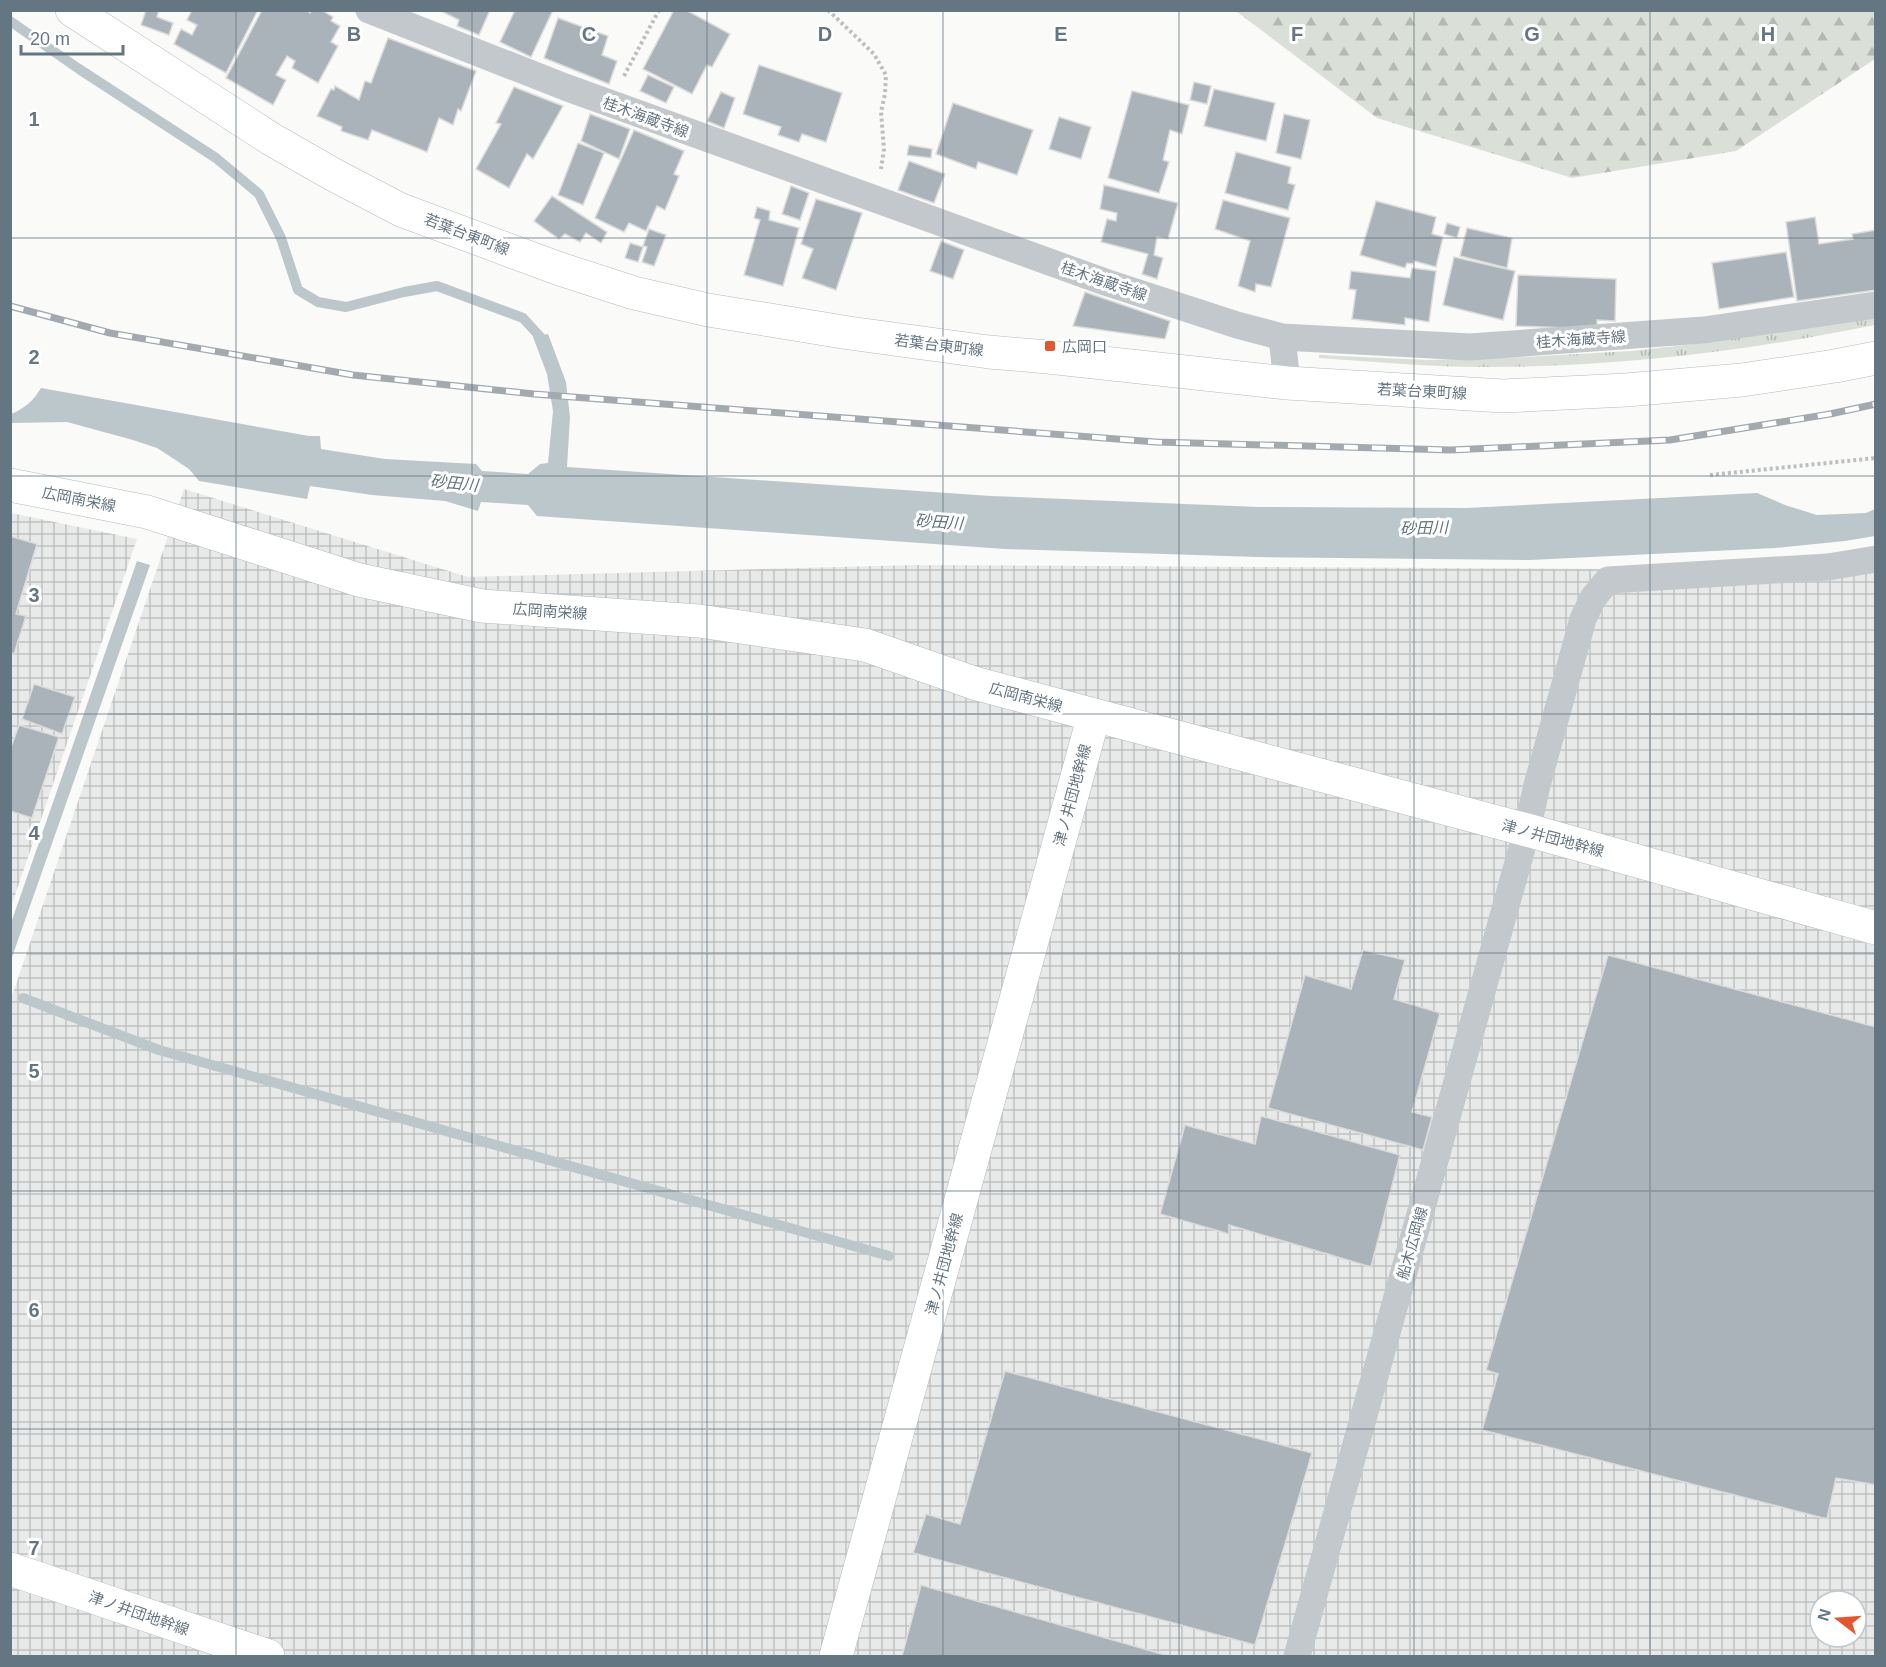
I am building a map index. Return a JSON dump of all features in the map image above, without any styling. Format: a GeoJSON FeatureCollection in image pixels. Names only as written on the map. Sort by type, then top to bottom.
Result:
{"type":"FeatureCollection","features":[{"type":"Feature","properties":{"kind":"street","name":"若葉台東町線"},"geometry":{"type":"LineString","coordinates":[[72,10],[271,139],[401,210],[557,268],[634,293],[708,310],[849,333],[989,352],[1287,383],[1503,396],[1626,390],[1742,380],[1875,358]]}},
{"type":"Feature","properties":{"kind":"street","name":"桂木海蔵寺線"},"geometry":{"type":"LineString","coordinates":[[369,10],[611,104],[1105,282],[1237,325],[1282,337],[1470,347],[1704,330],[1875,305]]}},
{"type":"Feature","properties":{"kind":"street"},"geometry":{"type":"LineString","coordinates":[[1282,337],[1287,383]]}},
{"type":"Feature","properties":{"kind":"street","name":"広岡南栄線"},"geometry":{"type":"LineString","coordinates":[[10,485],[147,512],[359,580],[482,606],[699,621],[865,645],[974,683],[1094,714]]}},
{"type":"Feature","properties":{"kind":"street","name":"船木広岡線"},"geometry":{"type":"LineString","coordinates":[[1297,1656],[1527,830],[1537,785],[1583,619],[1593,598],[1608,580],[1828,567],[1875,559]]}},
{"type":"Feature","properties":{"kind":"street","name":"津ノ井団地幹線"},"geometry":{"type":"LineString","coordinates":[[836,1656],[1094,714],[1527,830],[1875,928]]}},
{"type":"Feature","properties":{"kind":"street","name":"津ノ井団地幹線"},"geometry":{"type":"LineString","coordinates":[[10,1569],[268,1656]]}},
{"type":"Feature","properties":{"kind":"path"},"geometry":{"type":"LineString","coordinates":[[611,104],[659,10]]}},
{"type":"Feature","properties":{"kind":"path"},"geometry":{"type":"LineString","coordinates":[[828,10],[874,54],[886,75],[881,112],[884,149],[875,199]]}},
{"type":"Feature","properties":{"kind":"path"},"geometry":{"type":"LineString","coordinates":[[1710,475],[1875,458]]}},
{"type":"Feature","properties":{"kind":"shaded area"},"geometry":{"type":"Polygon","coordinates":[[[184,489],[468,577],[914,565],[1613,569],[1875,568],[1875,1656],[11,1656],[11,999],[184,489]]]}},
{"type":"Feature","properties":{"kind":"shaded area"},"geometry":{"type":"Polygon","coordinates":[[[11,513],[137,539],[11,907],[11,513]]]}},
{"type":"Feature","properties":{"kind":"green space"},"geometry":{"type":"Polygon","coordinates":[[[1236,11],[1875,11],[1875,59],[1736,151],[1572,178],[1377,118],[1236,11]]]}},
{"type":"Feature","properties":{"kind":"green space"},"geometry":{"type":"Polygon","coordinates":[[[1875,315],[1875,325],[1779,343],[1634,361],[1487,367],[1319,358],[1319,355],[1428,360],[1631,351],[1705,343],[1875,315]]]}},
{"type":"Feature","properties":{"kind":"water","name":"砂田川"},"geometry":{"type":"Polygon","coordinates":[[[548,334],[566,382],[570,417],[567,467],[991,496],[1258,507],[1466,508],[1757,493],[1817,515],[1866,513],[1875,509],[1875,536],[1775,548],[1530,560],[1258,557],[1005,549],[537,516],[528,505],[481,502],[478,511],[445,501],[372,495],[310,486],[307,499],[199,481],[189,469],[157,448],[67,422],[11,423],[11,414],[28,404],[41,388],[309,436],[320,436],[321,449],[385,459],[476,464],[482,471],[528,474],[540,464],[548,463],[553,411],[547,374],[533,337],[548,334]]]}},
{"type":"Feature","properties":{"kind":"water"},"geometry":{"type":"Polygon","coordinates":[[[137,561],[150,565],[11,960],[11,923],[137,561]]]}},
{"type":"Feature","properties":{"kind":"building"},"geometry":{"type":"Polygon","coordinates":[[[146,10],[159,10],[157,17],[173,23],[169,35],[141,25],[146,10]]]}},
{"type":"Feature","properties":{"kind":"building"},"geometry":{"type":"Polygon","coordinates":[[[192,10],[258,10],[226,73],[174,44],[181,29],[192,35],[197,25],[187,20],[192,10]]]}},
{"type":"Feature","properties":{"kind":"building"},"geometry":{"type":"Polygon","coordinates":[[[262,10],[306,10],[310,13],[312,10],[322,10],[333,17],[331,21],[340,26],[331,42],[338,46],[318,83],[292,68],[295,61],[287,56],[276,75],[286,80],[273,105],[226,78],[262,10]]]}},
{"type":"Feature","properties":{"kind":"building"},"geometry":{"type":"Polygon","coordinates":[[[439,10],[490,10],[479,35],[457,26],[459,20],[439,10]]]}},
{"type":"Feature","properties":{"kind":"building"},"geometry":{"type":"Polygon","coordinates":[[[515,10],[553,10],[531,57],[500,42],[515,10]]]}},
{"type":"Feature","properties":{"kind":"building"},"geometry":{"type":"Polygon","coordinates":[[[674,10],[686,10],[730,34],[712,67],[707,65],[692,94],[643,69],[674,10]]]}},
{"type":"Feature","properties":{"kind":"building"},"geometry":{"type":"Polygon","coordinates":[[[558,18],[608,36],[602,55],[617,61],[609,84],[544,58],[558,18]]]}},
{"type":"Feature","properties":{"kind":"building"},"geometry":{"type":"Polygon","coordinates":[[[388,38],[476,71],[461,111],[458,109],[453,125],[439,118],[427,152],[372,130],[368,140],[341,131],[342,127],[317,116],[331,89],[334,90],[335,86],[359,100],[365,81],[371,83],[388,38]]]}},
{"type":"Feature","properties":{"kind":"building"},"geometry":{"type":"Polygon","coordinates":[[[759,65],[842,93],[826,142],[802,134],[799,142],[778,135],[781,127],[743,114],[759,65]]]}},
{"type":"Feature","properties":{"kind":"building"},"geometry":{"type":"Polygon","coordinates":[[[648,75],[674,87],[666,103],[640,91],[648,75]]]}},
{"type":"Feature","properties":{"kind":"building"},"geometry":{"type":"Polygon","coordinates":[[[1194,82],[1211,86],[1207,104],[1190,100],[1194,82]]]}},
{"type":"Feature","properties":{"kind":"building"},"geometry":{"type":"Polygon","coordinates":[[[514,87],[563,106],[533,159],[527,154],[509,188],[476,169],[501,124],[496,123],[514,87]]]}},
{"type":"Feature","properties":{"kind":"building"},"geometry":{"type":"Polygon","coordinates":[[[1214,89],[1275,103],[1266,141],[1204,126],[1214,89]]]}},
{"type":"Feature","properties":{"kind":"building"},"geometry":{"type":"Polygon","coordinates":[[[1132,91],[1189,105],[1182,134],[1170,130],[1163,160],[1169,162],[1159,193],[1108,178],[1132,91]]]}},
{"type":"Feature","properties":{"kind":"building"},"geometry":{"type":"Polygon","coordinates":[[[721,92],[735,98],[724,128],[707,121],[721,92]]]}},
{"type":"Feature","properties":{"kind":"building"},"geometry":{"type":"Polygon","coordinates":[[[953,103],[1033,130],[1017,175],[978,162],[976,169],[936,154],[953,103]]]}},
{"type":"Feature","properties":{"kind":"building"},"geometry":{"type":"Polygon","coordinates":[[[590,114],[630,129],[619,159],[581,141],[590,114]]]}},
{"type":"Feature","properties":{"kind":"building"},"geometry":{"type":"Polygon","coordinates":[[[1284,114],[1310,120],[1301,159],[1276,153],[1284,114]]]}},
{"type":"Feature","properties":{"kind":"building"},"geometry":{"type":"Polygon","coordinates":[[[1059,117],[1091,127],[1081,159],[1049,149],[1059,117]]]}},
{"type":"Feature","properties":{"kind":"building"},"geometry":{"type":"Polygon","coordinates":[[[634,130],[684,151],[674,174],[679,176],[665,210],[657,206],[646,231],[629,223],[624,232],[595,218],[634,130]]]}},
{"type":"Feature","properties":{"kind":"building"},"geometry":{"type":"Polygon","coordinates":[[[578,143],[604,153],[583,205],[558,195],[578,143]]]}},
{"type":"Feature","properties":{"kind":"building"},"geometry":{"type":"Polygon","coordinates":[[[909,145],[932,149],[931,158],[907,155],[909,145]]]}},
{"type":"Feature","properties":{"kind":"building"},"geometry":{"type":"Polygon","coordinates":[[[1236,152],[1291,167],[1288,183],[1295,185],[1288,210],[1225,193],[1236,152]]]}},
{"type":"Feature","properties":{"kind":"building"},"geometry":{"type":"Polygon","coordinates":[[[909,161],[945,174],[934,203],[898,190],[909,161]]]}},
{"type":"Feature","properties":{"kind":"building"},"geometry":{"type":"Polygon","coordinates":[[[1104,185],[1178,203],[1168,239],[1157,237],[1154,255],[1163,258],[1157,279],[1142,274],[1148,254],[1101,242],[1107,219],[1116,221],[1117,213],[1100,209],[1104,185]]]}},
{"type":"Feature","properties":{"kind":"building"},"geometry":{"type":"Polygon","coordinates":[[[791,186],[809,193],[800,220],[782,214],[791,186]]]}},
{"type":"Feature","properties":{"kind":"building"},"geometry":{"type":"Polygon","coordinates":[[[552,196],[607,232],[601,243],[586,233],[580,242],[565,234],[559,239],[534,221],[552,196]]]}},
{"type":"Feature","properties":{"kind":"building"},"geometry":{"type":"Polygon","coordinates":[[[816,199],[862,213],[836,290],[802,278],[813,249],[801,244],[816,199]]]}},
{"type":"Feature","properties":{"kind":"building"},"geometry":{"type":"Polygon","coordinates":[[[1223,200],[1290,218],[1271,287],[1256,284],[1255,292],[1238,286],[1250,241],[1215,229],[1223,200]]]}},
{"type":"Feature","properties":{"kind":"building"},"geometry":{"type":"Polygon","coordinates":[[[1376,201],[1436,217],[1432,234],[1443,237],[1436,267],[1414,261],[1413,264],[1407,263],[1405,268],[1360,255],[1376,201]]]}},
{"type":"Feature","properties":{"kind":"building"},"geometry":{"type":"Polygon","coordinates":[[[757,207],[770,211],[769,220],[799,228],[783,286],[744,275],[760,220],[754,218],[757,207]]]}},
{"type":"Feature","properties":{"kind":"building"},"geometry":{"type":"Polygon","coordinates":[[[1815,217],[1819,244],[1853,239],[1852,234],[1876,230],[1876,290],[1797,301],[1786,222],[1815,217]]]}},
{"type":"Feature","properties":{"kind":"building"},"geometry":{"type":"Polygon","coordinates":[[[1447,223],[1460,227],[1457,238],[1444,234],[1447,223]]]}},
{"type":"Feature","properties":{"kind":"building"},"geometry":{"type":"Polygon","coordinates":[[[1467,228],[1512,238],[1507,268],[1460,256],[1467,228]]]}},
{"type":"Feature","properties":{"kind":"building"},"geometry":{"type":"Polygon","coordinates":[[[649,229],[666,235],[654,266],[642,262],[647,247],[643,246],[649,229]]]}},
{"type":"Feature","properties":{"kind":"building"},"geometry":{"type":"Polygon","coordinates":[[[941,241],[964,250],[953,279],[930,271],[941,241]]]}},
{"type":"Feature","properties":{"kind":"building"},"geometry":{"type":"Polygon","coordinates":[[[630,243],[643,247],[638,262],[625,258],[630,243]]]}},
{"type":"Feature","properties":{"kind":"building"},"geometry":{"type":"Polygon","coordinates":[[[1786,252],[1794,297],[1719,309],[1712,263],[1786,252]]]}},
{"type":"Feature","properties":{"kind":"building"},"geometry":{"type":"Polygon","coordinates":[[[1454,257],[1515,271],[1503,320],[1443,305],[1454,257]]]}},
{"type":"Feature","properties":{"kind":"building"},"geometry":{"type":"Polygon","coordinates":[[[1412,268],[1436,271],[1429,322],[1405,318],[1405,325],[1352,319],[1356,290],[1349,289],[1351,271],[1410,278],[1412,268]]]}},
{"type":"Feature","properties":{"kind":"building"},"geometry":{"type":"Polygon","coordinates":[[[1518,275],[1616,279],[1615,321],[1597,320],[1597,329],[1516,326],[1518,275]]]}},
{"type":"Feature","properties":{"kind":"building"},"geometry":{"type":"Polygon","coordinates":[[[1085,292],[1170,321],[1165,339],[1073,326],[1085,292]]]}},
{"type":"Feature","properties":{"kind":"building"},"geometry":{"type":"Polygon","coordinates":[[[10,536],[37,544],[16,614],[26,616],[14,654],[10,653],[10,536]]]}},
{"type":"Feature","properties":{"kind":"building"},"geometry":{"type":"Polygon","coordinates":[[[34,684],[75,697],[62,734],[22,719],[34,684]]]}},
{"type":"Feature","properties":{"kind":"building"},"geometry":{"type":"Polygon","coordinates":[[[19,725],[59,737],[32,818],[10,811],[10,750],[19,725]]]}},
{"type":"Feature","properties":{"kind":"building"},"geometry":{"type":"Polygon","coordinates":[[[1363,950],[1405,960],[1394,999],[1440,1013],[1412,1112],[1432,1117],[1423,1150],[1268,1108],[1305,975],[1351,989],[1363,950]]]}},
{"type":"Feature","properties":{"kind":"building"},"geometry":{"type":"Polygon","coordinates":[[[1608,955],[1876,1027],[1876,1485],[1836,1478],[1827,1519],[1482,1430],[1498,1374],[1486,1370],[1608,955]]]}},
{"type":"Feature","properties":{"kind":"building"},"geometry":{"type":"Polygon","coordinates":[[[1261,1116],[1400,1155],[1371,1267],[1229,1225],[1229,1234],[1160,1214],[1185,1125],[1255,1144],[1261,1116]]]}},
{"type":"Feature","properties":{"kind":"building"},"geometry":{"type":"Polygon","coordinates":[[[1005,1371],[1312,1453],[1255,1645],[913,1553],[926,1514],[960,1524],[1005,1371]]]}},
{"type":"Feature","properties":{"kind":"building"},"geometry":{"type":"Polygon","coordinates":[[[921,1585],[1169,1656],[902,1656],[921,1585]]]}},
{"type":"Feature","properties":{"kind":"waterway"},"geometry":{"type":"LineString","coordinates":[[10,21],[216,158],[259,194],[281,238],[298,290],[318,302],[346,307],[437,286],[523,318],[543,340],[545,348]]}},
{"type":"Feature","properties":{"kind":"waterway"},"geometry":{"type":"LineString","coordinates":[[23,998],[159,1050],[889,1256]]}},
{"type":"Feature","properties":{"kind":"railway"},"geometry":{"type":"LineString","coordinates":[[10,306],[110,333],[353,375],[534,394],[1156,442],[1451,450],[1670,440],[1830,414],[1876,404]]}},
{"type":"Feature","properties":{"kind":"place","name":"広岡口"},"geometry":{"type":"Point","coordinates":[1050,346]}}]}
